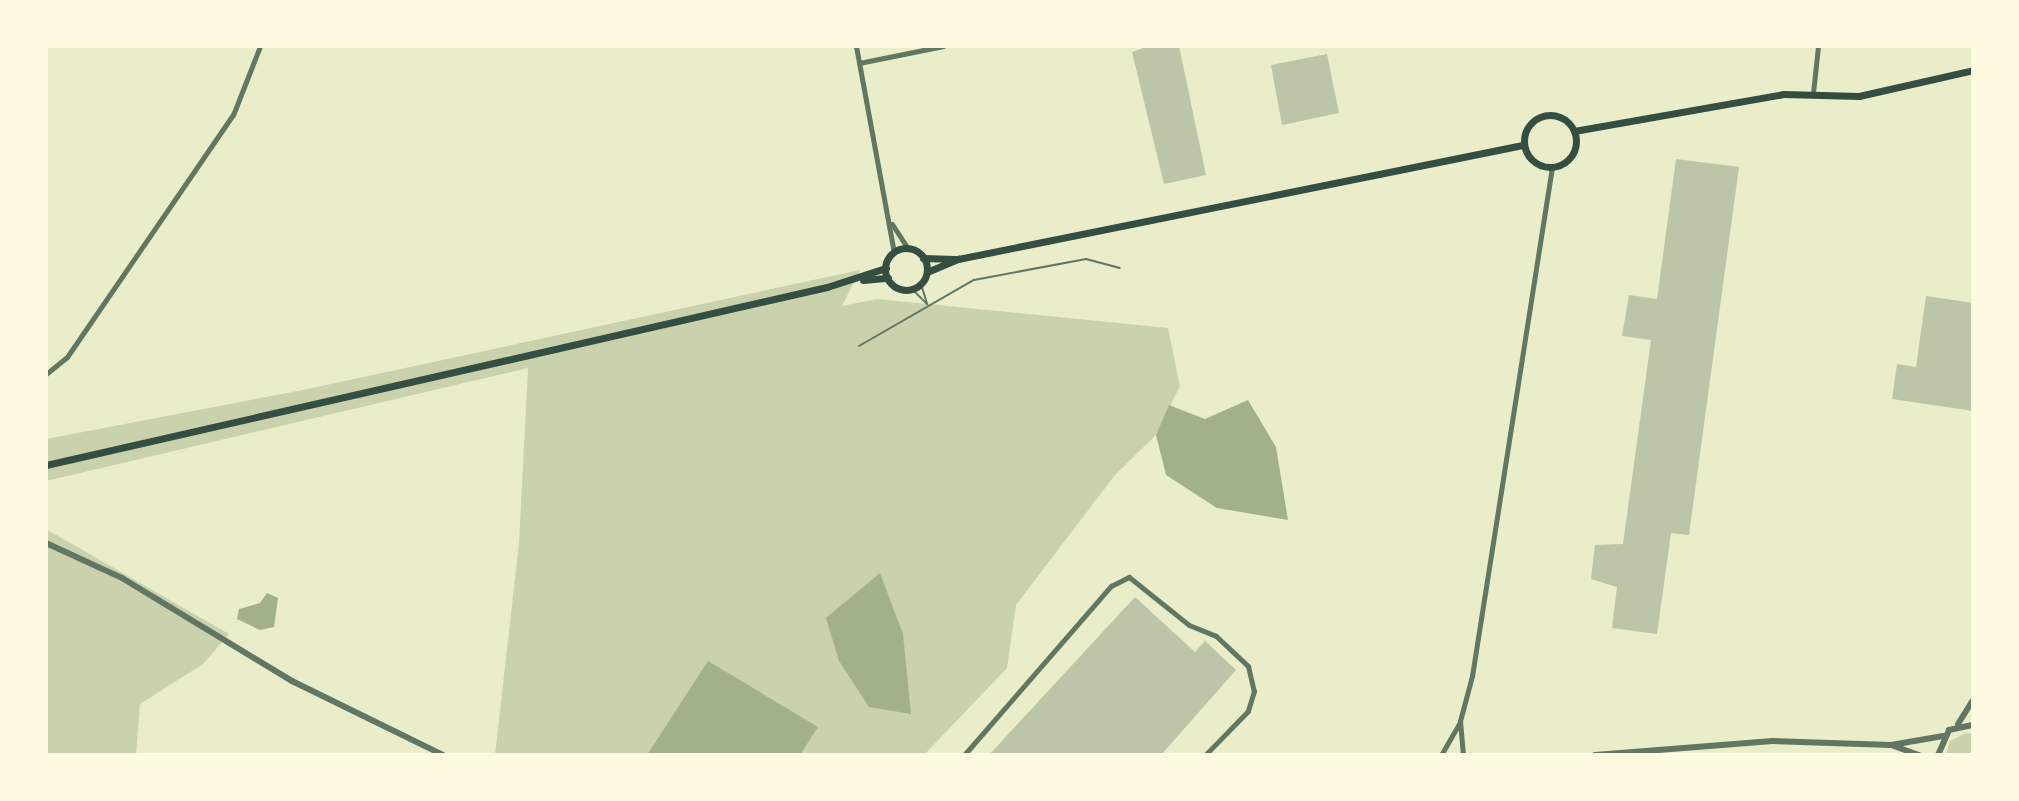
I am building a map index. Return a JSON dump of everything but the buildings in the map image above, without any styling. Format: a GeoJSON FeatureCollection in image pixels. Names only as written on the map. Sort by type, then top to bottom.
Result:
{"type":"FeatureCollection","features":[{"type":"Feature","properties":{"kind":"main road"},"geometry":{"type":"LineString","coordinates":[[1574,131],[1572,155],[1552,167],[1530,159],[1523,145],[1526,128],[1539,117],[1555,115],[1574,131],[1813,93],[1859,96],[1973,70]]}},
{"type":"Feature","properties":{"kind":"main road"},"geometry":{"type":"LineString","coordinates":[[958,259],[923,258],[908,249],[894,253],[886,268],[888,278],[898,288],[912,289],[921,284],[927,272],[958,259],[1523,145]]}},
{"type":"Feature","properties":{"kind":"main road"},"geometry":{"type":"LineString","coordinates":[[923,258],[927,272]]}},
{"type":"Feature","properties":{"kind":"main road"},"geometry":{"type":"LineString","coordinates":[[46,465],[852,281],[886,268]]}},
{"type":"Feature","properties":{"kind":"main road"},"geometry":{"type":"LineString","coordinates":[[852,281],[888,278]]}},
{"type":"Feature","properties":{"kind":"street"},"geometry":{"type":"LineString","coordinates":[[46,374],[67,357],[233,115],[260,46]]}},
{"type":"Feature","properties":{"kind":"street"},"geometry":{"type":"LineString","coordinates":[[856,46],[892,223],[894,253]]}},
{"type":"Feature","properties":{"kind":"street"},"geometry":{"type":"LineString","coordinates":[[859,63],[943,46]]}},
{"type":"Feature","properties":{"kind":"street"},"geometry":{"type":"LineString","coordinates":[[1813,93],[1818,46]]}},
{"type":"Feature","properties":{"kind":"street"},"geometry":{"type":"LineString","coordinates":[[1441,755],[1460,721],[1472,676],[1552,167]]}},
{"type":"Feature","properties":{"kind":"street"},"geometry":{"type":"LineString","coordinates":[[892,223],[908,249]]}},
{"type":"Feature","properties":{"kind":"street"},"geometry":{"type":"LineString","coordinates":[[46,543],[122,578],[292,681],[443,755]]}},
{"type":"Feature","properties":{"kind":"street"},"geometry":{"type":"LineString","coordinates":[[964,755],[1111,586],[1129,577],[1189,625],[1216,636],[1248,666],[1254,691],[1248,711],[1205,755]]}},
{"type":"Feature","properties":{"kind":"street"},"geometry":{"type":"LineString","coordinates":[[1595,755],[1772,741],[1891,745],[1943,736],[1957,726],[1973,700]]}},
{"type":"Feature","properties":{"kind":"street"},"geometry":{"type":"LineString","coordinates":[[1460,721],[1463,755]]}},
{"type":"Feature","properties":{"kind":"street"},"geometry":{"type":"LineString","coordinates":[[1957,726],[1973,725]]}},
{"type":"Feature","properties":{"kind":"street"},"geometry":{"type":"LineString","coordinates":[[1938,755],[1943,736]]}},
{"type":"Feature","properties":{"kind":"street"},"geometry":{"type":"LineString","coordinates":[[1891,745],[1919,755]]}},
{"type":"Feature","properties":{"kind":"lane"},"geometry":{"type":"LineString","coordinates":[[859,346],[974,280],[1086,259],[1120,268]]}},
{"type":"Feature","properties":{"kind":"lane"},"geometry":{"type":"LineString","coordinates":[[921,284],[927,305]]}},
{"type":"Feature","properties":{"kind":"lane"},"geometry":{"type":"LineString","coordinates":[[912,289],[927,305]]}},
{"type":"Feature","properties":{"kind":"shaded area"},"geometry":{"type":"Polygon","coordinates":[[[860,270],[842,306],[877,299],[1168,328],[1180,386],[1156,435],[1115,475],[1016,605],[1007,668],[924,755],[495,755],[519,543],[528,368],[46,481],[46,439],[303,390],[860,270]]]}},
{"type":"Feature","properties":{"kind":"shaded area"},"geometry":{"type":"Polygon","coordinates":[[[1248,400],[1276,447],[1288,520],[1217,508],[1166,475],[1156,435],[1169,405],[1205,419],[1248,400]]]}},
{"type":"Feature","properties":{"kind":"shaded area"},"geometry":{"type":"Polygon","coordinates":[[[46,529],[229,634],[203,664],[140,704],[136,755],[46,755],[46,529]]]}},
{"type":"Feature","properties":{"kind":"shaded area"},"geometry":{"type":"Polygon","coordinates":[[[880,573],[903,634],[911,714],[869,707],[839,661],[826,618],[880,573]]]}},
{"type":"Feature","properties":{"kind":"shaded area"},"geometry":{"type":"Polygon","coordinates":[[[267,593],[278,598],[274,627],[260,630],[237,619],[239,609],[260,603],[267,593]]]}},
{"type":"Feature","properties":{"kind":"shaded area"},"geometry":{"type":"Polygon","coordinates":[[[708,661],[818,727],[800,755],[647,755],[708,661]]]}},
{"type":"Feature","properties":{"kind":"shaded area"},"geometry":{"type":"Polygon","coordinates":[[[1966,733],[1973,734],[1973,755],[1946,755],[1950,741],[1966,733]]]}}]}
